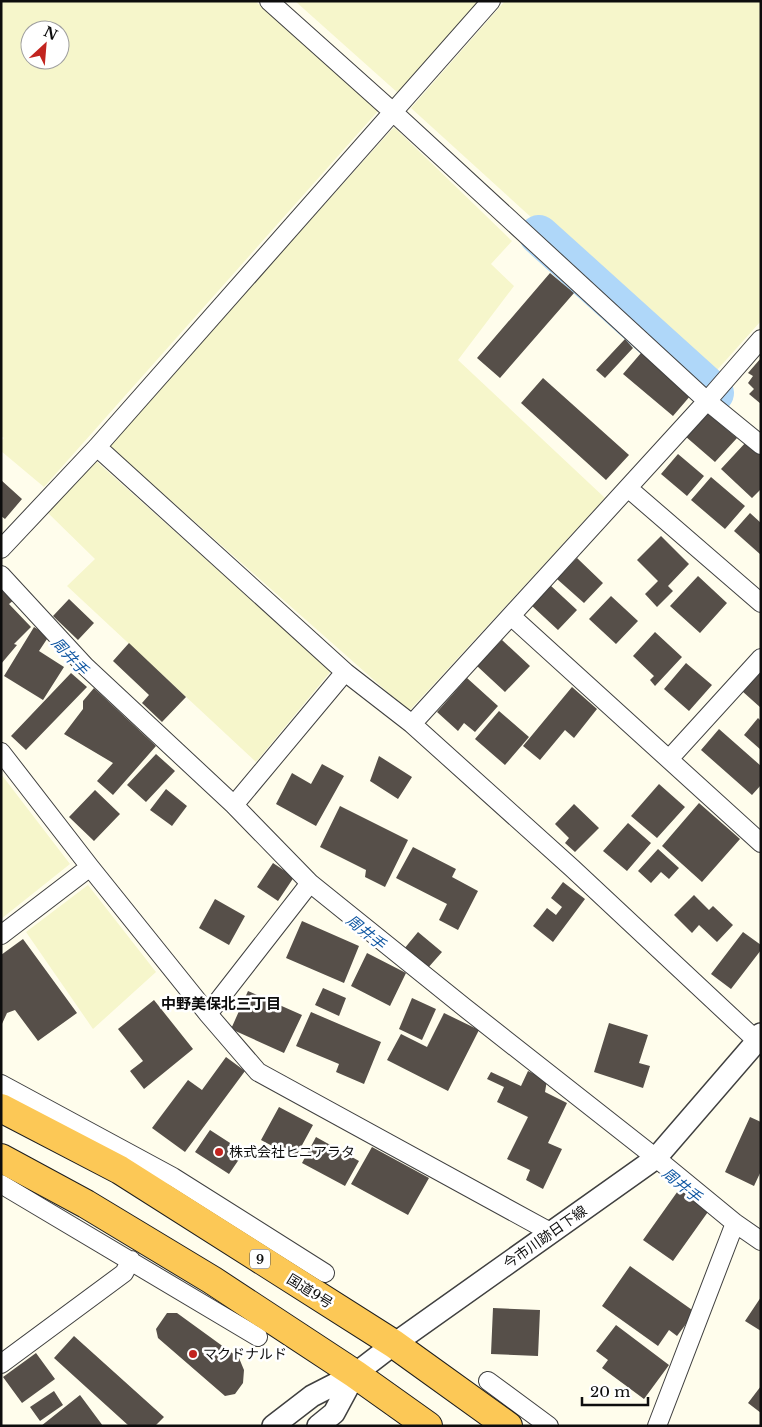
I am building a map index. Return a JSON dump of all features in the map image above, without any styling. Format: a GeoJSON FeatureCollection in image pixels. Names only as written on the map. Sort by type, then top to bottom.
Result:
{"type":"FeatureCollection","features":[{"type":"Feature","properties":{"kind":"highway","name":"国道9号"},"geometry":{"type":"LineString","coordinates":[[1,1108],[120,1170],[394,1344],[508,1426]]}},
{"type":"Feature","properties":{"kind":"highway"},"geometry":{"type":"LineString","coordinates":[[1,1158],[86,1204],[212,1280],[355,1374],[428,1426]]}},
{"type":"Feature","properties":{"kind":"street"},"geometry":{"type":"LineString","coordinates":[[269,1],[708,401],[761,445]]}},
{"type":"Feature","properties":{"kind":"street"},"geometry":{"type":"LineString","coordinates":[[1,548],[97,447],[491,1]]}},
{"type":"Feature","properties":{"kind":"street"},"geometry":{"type":"LineString","coordinates":[[412,724],[708,401],[761,339]]}},
{"type":"Feature","properties":{"kind":"street"},"geometry":{"type":"LineString","coordinates":[[97,447],[345,672],[412,724],[759,1037]]}},
{"type":"Feature","properties":{"kind":"street"},"geometry":{"type":"LineString","coordinates":[[628,488],[761,603]]}},
{"type":"Feature","properties":{"kind":"street"},"geometry":{"type":"LineString","coordinates":[[1,575],[85,666],[234,805],[310,883],[735,1223],[761,1241]]}},
{"type":"Feature","properties":{"kind":"street"},"geometry":{"type":"LineString","coordinates":[[511,616],[761,843]]}},
{"type":"Feature","properties":{"kind":"street"},"geometry":{"type":"LineString","coordinates":[[669,759],[761,658]]}},
{"type":"Feature","properties":{"kind":"street"},"geometry":{"type":"LineString","coordinates":[[234,805],[345,672]]}},
{"type":"Feature","properties":{"kind":"street"},"geometry":{"type":"LineString","coordinates":[[1,752],[208,1014],[258,1072],[552,1233]]}},
{"type":"Feature","properties":{"kind":"street"},"geometry":{"type":"LineString","coordinates":[[1,935],[90,867]]}},
{"type":"Feature","properties":{"kind":"street"},"geometry":{"type":"LineString","coordinates":[[208,1014],[310,883]]}},
{"type":"Feature","properties":{"kind":"street","name":"今市川跡日下線"},"geometry":{"type":"LineString","coordinates":[[318,1426],[334,1413],[355,1374],[394,1344],[656,1158],[759,1037]]}},
{"type":"Feature","properties":{"kind":"street"},"geometry":{"type":"LineString","coordinates":[[1,1084],[173,1177],[325,1273]]}},
{"type":"Feature","properties":{"kind":"street"},"geometry":{"type":"LineString","coordinates":[[1,1184],[258,1337]]}},
{"type":"Feature","properties":{"kind":"street"},"geometry":{"type":"LineString","coordinates":[[220,1207],[239,1246]]}},
{"type":"Feature","properties":{"kind":"street"},"geometry":{"type":"LineString","coordinates":[[657,1426],[735,1223]]}},
{"type":"Feature","properties":{"kind":"street"},"geometry":{"type":"LineString","coordinates":[[1,1364],[124,1273],[131,1260]]}},
{"type":"Feature","properties":{"kind":"street"},"geometry":{"type":"LineString","coordinates":[[166,1281],[212,1280]]}},
{"type":"Feature","properties":{"kind":"street"},"geometry":{"type":"LineString","coordinates":[[273,1426],[312,1396],[355,1374]]}},
{"type":"Feature","properties":{"kind":"street"},"geometry":{"type":"LineString","coordinates":[[488,1381],[549,1426]]}},
{"type":"Feature","properties":{"kind":"green space"},"geometry":{"type":"Polygon","coordinates":[[[1,1],[255,1],[378,111],[44,487],[1,451],[1,441],[4,438],[1,436],[1,1]]]}},
{"type":"Feature","properties":{"kind":"green space"},"geometry":{"type":"Polygon","coordinates":[[[295,1],[479,1],[398,93],[295,1]]]}},
{"type":"Feature","properties":{"kind":"green space"},"geometry":{"type":"Polygon","coordinates":[[[505,1],[761,1],[761,321],[709,379],[411,108],[505,1]]]}},
{"type":"Feature","properties":{"kind":"green space"},"geometry":{"type":"Polygon","coordinates":[[[394,127],[512,241],[491,264],[514,286],[458,360],[605,498],[409,711],[108,445],[394,127]]]}},
{"type":"Feature","properties":{"kind":"green space"},"geometry":{"type":"Polygon","coordinates":[[[96,461],[331,671],[256,762],[67,586],[95,559],[47,512],[96,461]]]}},
{"type":"Feature","properties":{"kind":"green space"},"geometry":{"type":"Polygon","coordinates":[[[1,774],[70,864],[1,919],[1,774]]]}},
{"type":"Feature","properties":{"kind":"green space"},"geometry":{"type":"Polygon","coordinates":[[[88,885],[156,972],[93,1029],[26,932],[88,885]]]}},
{"type":"Feature","properties":{"kind":"building"},"geometry":{"type":"Polygon","coordinates":[[[550,273],[574,293],[500,378],[477,358],[550,273]]]}},
{"type":"Feature","properties":{"kind":"building"},"geometry":{"type":"Polygon","coordinates":[[[625,339],[633,348],[605,378],[596,370],[625,339]]]}},
{"type":"Feature","properties":{"kind":"building"},"geometry":{"type":"Polygon","coordinates":[[[641,353],[691,395],[673,416],[623,374],[641,353]]]}},
{"type":"Feature","properties":{"kind":"building"},"geometry":{"type":"Polygon","coordinates":[[[761,358],[761,404],[749,394],[754,389],[748,383],[753,376],[748,373],[761,358]]]}},
{"type":"Feature","properties":{"kind":"building"},"geometry":{"type":"Polygon","coordinates":[[[543,378],[629,455],[606,480],[521,403],[543,378]]]}},
{"type":"Feature","properties":{"kind":"building"},"geometry":{"type":"Polygon","coordinates":[[[706,412],[737,438],[715,462],[685,436],[706,412]]]}},
{"type":"Feature","properties":{"kind":"building"},"geometry":{"type":"Polygon","coordinates":[[[747,441],[761,454],[761,489],[752,498],[721,469],[747,441]]]}},
{"type":"Feature","properties":{"kind":"building"},"geometry":{"type":"Polygon","coordinates":[[[678,454],[704,476],[687,496],[661,474],[678,454]]]}},
{"type":"Feature","properties":{"kind":"building"},"geometry":{"type":"Polygon","coordinates":[[[711,477],[745,506],[725,529],[691,500],[711,477]]]}},
{"type":"Feature","properties":{"kind":"building"},"geometry":{"type":"Polygon","coordinates":[[[1,480],[22,499],[5,519],[1,516],[1,480]]]}},
{"type":"Feature","properties":{"kind":"building"},"geometry":{"type":"Polygon","coordinates":[[[750,513],[761,523],[761,555],[734,531],[750,513]]]}},
{"type":"Feature","properties":{"kind":"building"},"geometry":{"type":"Polygon","coordinates":[[[661,536],[689,564],[668,586],[673,591],[657,607],[645,594],[658,581],[637,560],[661,536]]]}},
{"type":"Feature","properties":{"kind":"building"},"geometry":{"type":"Polygon","coordinates":[[[577,558],[603,583],[584,603],[557,579],[577,558]]]}},
{"type":"Feature","properties":{"kind":"building"},"geometry":{"type":"Polygon","coordinates":[[[698,576],[727,603],[700,633],[670,606],[698,576]]]}},
{"type":"Feature","properties":{"kind":"building"},"geometry":{"type":"Polygon","coordinates":[[[1,585],[15,599],[9,604],[31,627],[14,644],[17,645],[1,664],[1,585]]]}},
{"type":"Feature","properties":{"kind":"building"},"geometry":{"type":"Polygon","coordinates":[[[550,585],[577,610],[558,630],[531,605],[550,585]]]}},
{"type":"Feature","properties":{"kind":"building"},"geometry":{"type":"Polygon","coordinates":[[[611,596],[638,621],[616,644],[589,619],[611,596]]]}},
{"type":"Feature","properties":{"kind":"building"},"geometry":{"type":"Polygon","coordinates":[[[69,599],[94,623],[78,640],[53,616],[69,599]]]}},
{"type":"Feature","properties":{"kind":"building"},"geometry":{"type":"Polygon","coordinates":[[[34,627],[49,636],[39,651],[64,667],[43,700],[4,676],[34,627]]]}},
{"type":"Feature","properties":{"kind":"building"},"geometry":{"type":"Polygon","coordinates":[[[655,632],[682,657],[655,686],[650,680],[654,676],[633,656],[655,632]]]}},
{"type":"Feature","properties":{"kind":"building"},"geometry":{"type":"Polygon","coordinates":[[[502,640],[530,666],[505,692],[477,666],[502,640]]]}},
{"type":"Feature","properties":{"kind":"building"},"geometry":{"type":"Polygon","coordinates":[[[129,643],[186,697],[162,722],[142,703],[149,695],[113,661],[129,643]]]}},
{"type":"Feature","properties":{"kind":"building"},"geometry":{"type":"Polygon","coordinates":[[[686,663],[712,685],[689,711],[664,689],[686,663]]]}},
{"type":"Feature","properties":{"kind":"building"},"geometry":{"type":"Polygon","coordinates":[[[71,673],[87,687],[26,750],[11,736],[71,673]]]}},
{"type":"Feature","properties":{"kind":"building"},"geometry":{"type":"Polygon","coordinates":[[[758,673],[761,675],[761,708],[742,691],[758,673]]]}},
{"type":"Feature","properties":{"kind":"building"},"geometry":{"type":"Polygon","coordinates":[[[467,678],[498,706],[475,732],[464,723],[458,731],[437,712],[467,678]]]}},
{"type":"Feature","properties":{"kind":"building"},"geometry":{"type":"Polygon","coordinates":[[[572,687],[597,709],[574,738],[565,730],[540,760],[523,746],[572,687]]]}},
{"type":"Feature","properties":{"kind":"building"},"geometry":{"type":"Polygon","coordinates":[[[94,688],[156,746],[113,795],[97,781],[113,763],[64,734],[83,709],[83,701],[94,688]]]}},
{"type":"Feature","properties":{"kind":"building"},"geometry":{"type":"Polygon","coordinates":[[[499,711],[529,737],[505,765],[475,739],[499,711]]]}},
{"type":"Feature","properties":{"kind":"building"},"geometry":{"type":"Polygon","coordinates":[[[758,718],[761,721],[761,750],[744,735],[758,718]]]}},
{"type":"Feature","properties":{"kind":"building"},"geometry":{"type":"Polygon","coordinates":[[[719,729],[761,766],[761,785],[752,795],[701,750],[719,729]]]}},
{"type":"Feature","properties":{"kind":"building"},"geometry":{"type":"Polygon","coordinates":[[[156,754],[175,771],[146,802],[127,785],[156,754]]]}},
{"type":"Feature","properties":{"kind":"building"},"geometry":{"type":"Polygon","coordinates":[[[379,756],[412,777],[398,799],[370,781],[379,756]]]}},
{"type":"Feature","properties":{"kind":"building"},"geometry":{"type":"Polygon","coordinates":[[[322,764],[344,776],[316,826],[276,804],[292,773],[311,784],[322,764]]]}},
{"type":"Feature","properties":{"kind":"building"},"geometry":{"type":"Polygon","coordinates":[[[659,784],[685,807],[657,838],[631,816],[659,784]]]}},
{"type":"Feature","properties":{"kind":"building"},"geometry":{"type":"Polygon","coordinates":[[[166,789],[187,806],[172,826],[150,810],[166,789]]]}},
{"type":"Feature","properties":{"kind":"building"},"geometry":{"type":"Polygon","coordinates":[[[95,790],[120,814],[94,841],[69,817],[95,790]]]}},
{"type":"Feature","properties":{"kind":"building"},"geometry":{"type":"Polygon","coordinates":[[[699,803],[740,839],[702,882],[662,846],[699,803]]]}},
{"type":"Feature","properties":{"kind":"building"},"geometry":{"type":"Polygon","coordinates":[[[574,804],[599,828],[575,852],[565,843],[569,838],[555,824],[574,804]]]}},
{"type":"Feature","properties":{"kind":"building"},"geometry":{"type":"Polygon","coordinates":[[[340,806],[408,840],[385,887],[365,877],[366,870],[320,847],[340,806]]]}},
{"type":"Feature","properties":{"kind":"building"},"geometry":{"type":"Polygon","coordinates":[[[628,823],[651,843],[627,871],[603,851],[628,823]]]}},
{"type":"Feature","properties":{"kind":"building"},"geometry":{"type":"Polygon","coordinates":[[[413,847],[456,869],[452,877],[478,891],[458,930],[439,920],[447,904],[396,878],[413,847]]]}},
{"type":"Feature","properties":{"kind":"building"},"geometry":{"type":"Polygon","coordinates":[[[658,849],[679,868],[669,879],[661,872],[651,883],[638,871],[658,849]]]}},
{"type":"Feature","properties":{"kind":"building"},"geometry":{"type":"Polygon","coordinates":[[[273,863],[294,877],[278,901],[257,887],[273,863]]]}},
{"type":"Feature","properties":{"kind":"building"},"geometry":{"type":"Polygon","coordinates":[[[563,882],[585,899],[553,942],[533,926],[547,908],[556,915],[562,907],[551,898],[563,882]]]}},
{"type":"Feature","properties":{"kind":"building"},"geometry":{"type":"Polygon","coordinates":[[[694,895],[709,910],[713,906],[733,925],[717,942],[699,925],[692,933],[674,915],[694,895]]]}},
{"type":"Feature","properties":{"kind":"building"},"geometry":{"type":"Polygon","coordinates":[[[215,899],[245,916],[229,945],[199,928],[215,899]]]}},
{"type":"Feature","properties":{"kind":"building"},"geometry":{"type":"Polygon","coordinates":[[[302,921],[359,946],[344,983],[286,958],[302,921]]]}},
{"type":"Feature","properties":{"kind":"building"},"geometry":{"type":"Polygon","coordinates":[[[418,932],[442,952],[427,969],[404,949],[418,932]]]}},
{"type":"Feature","properties":{"kind":"building"},"geometry":{"type":"Polygon","coordinates":[[[743,932],[761,945],[761,950],[731,989],[711,974],[743,932]]]}},
{"type":"Feature","properties":{"kind":"building"},"geometry":{"type":"Polygon","coordinates":[[[23,939],[77,1013],[38,1041],[15,1010],[7,1013],[1,1026],[1,955],[23,939]]]}},
{"type":"Feature","properties":{"kind":"building"},"geometry":{"type":"Polygon","coordinates":[[[367,953],[406,973],[390,1006],[351,986],[367,953]]]}},
{"type":"Feature","properties":{"kind":"building"},"geometry":{"type":"Polygon","coordinates":[[[323,988],[346,998],[339,1016],[315,1005],[323,988]]]}},
{"type":"Feature","properties":{"kind":"building"},"geometry":{"type":"Polygon","coordinates":[[[248,991],[302,1015],[284,1053],[231,1029],[248,991]]]}},
{"type":"Feature","properties":{"kind":"building"},"geometry":{"type":"Polygon","coordinates":[[[412,998],[436,1009],[422,1040],[399,1029],[412,998]]]}},
{"type":"Feature","properties":{"kind":"building"},"geometry":{"type":"Polygon","coordinates":[[[154,1000],[193,1049],[144,1089],[130,1071],[143,1061],[118,1029],[154,1000]]]}},
{"type":"Feature","properties":{"kind":"building"},"geometry":{"type":"Polygon","coordinates":[[[311,1012],[381,1042],[364,1084],[336,1072],[339,1064],[296,1046],[311,1012]]]}},
{"type":"Feature","properties":{"kind":"building"},"geometry":{"type":"Polygon","coordinates":[[[444,1013],[479,1030],[448,1091],[387,1060],[401,1034],[427,1047],[444,1013]]]}},
{"type":"Feature","properties":{"kind":"building"},"geometry":{"type":"Polygon","coordinates":[[[609,1023],[648,1035],[639,1063],[650,1066],[643,1088],[594,1072],[609,1023]]]}},
{"type":"Feature","properties":{"kind":"building"},"geometry":{"type":"Polygon","coordinates":[[[226,1057],[245,1071],[185,1152],[152,1128],[188,1080],[202,1090],[226,1057]]]}},
{"type":"Feature","properties":{"kind":"building"},"geometry":{"type":"Polygon","coordinates":[[[528,1071],[547,1080],[545,1092],[567,1103],[548,1143],[562,1149],[543,1189],[526,1180],[530,1170],[507,1159],[528,1117],[497,1102],[504,1087],[487,1079],[491,1072],[521,1086],[528,1071]]]}},
{"type":"Feature","properties":{"kind":"building"},"geometry":{"type":"Polygon","coordinates":[[[279,1107],[313,1125],[295,1158],[261,1140],[279,1107]]]}},
{"type":"Feature","properties":{"kind":"building"},"geometry":{"type":"Polygon","coordinates":[[[750,1117],[761,1122],[761,1171],[754,1186],[725,1172],[750,1117]]]}},
{"type":"Feature","properties":{"kind":"building","name":"株式会社ヒニアラタ"},"geometry":{"type":"Polygon","coordinates":[[[210,1130],[244,1152],[229,1174],[195,1152],[210,1130]]]}},
{"type":"Feature","properties":{"kind":"building"},"geometry":{"type":"Polygon","coordinates":[[[316,1137],[359,1161],[345,1186],[302,1163],[316,1137]]]}},
{"type":"Feature","properties":{"kind":"building"},"geometry":{"type":"Polygon","coordinates":[[[372,1147],[429,1178],[408,1215],[351,1184],[372,1147]]]}},
{"type":"Feature","properties":{"kind":"building"},"geometry":{"type":"Polygon","coordinates":[[[680,1188],[710,1209],[673,1261],[643,1240],[680,1188]]]}},
{"type":"Feature","properties":{"kind":"building"},"geometry":{"type":"Polygon","coordinates":[[[630,1266],[695,1312],[677,1336],[669,1330],[658,1346],[602,1306],[630,1266]]]}},
{"type":"Feature","properties":{"kind":"building"},"geometry":{"type":"Polygon","coordinates":[[[761,1297],[761,1331],[745,1321],[761,1297]]]}},
{"type":"Feature","properties":{"kind":"building"},"geometry":{"type":"Polygon","coordinates":[[[493,1308],[540,1310],[538,1356],[491,1354],[493,1308]]]}},
{"type":"Feature","properties":{"kind":"building"},"geometry":{"type":"Polygon","coordinates":[[[167,1313],[177,1313],[239,1358],[244,1370],[243,1383],[235,1394],[225,1396],[158,1338],[156,1329],[167,1313]]]}},
{"type":"Feature","properties":{"kind":"building"},"geometry":{"type":"Polygon","coordinates":[[[616,1325],[669,1365],[644,1399],[602,1368],[608,1360],[596,1351],[616,1325]]]}},
{"type":"Feature","properties":{"kind":"building"},"geometry":{"type":"Polygon","coordinates":[[[74,1336],[164,1417],[155,1426],[129,1426],[54,1358],[74,1336]]]}},
{"type":"Feature","properties":{"kind":"building"},"geometry":{"type":"Polygon","coordinates":[[[36,1353],[55,1379],[22,1403],[3,1377],[36,1353]]]}},
{"type":"Feature","properties":{"kind":"building"},"geometry":{"type":"Polygon","coordinates":[[[761,1386],[761,1413],[748,1403],[761,1386]]]}},
{"type":"Feature","properties":{"kind":"building"},"geometry":{"type":"Polygon","coordinates":[[[54,1391],[63,1405],[40,1421],[30,1407],[54,1391]]]}},
{"type":"Feature","properties":{"kind":"building"},"geometry":{"type":"Polygon","coordinates":[[[80,1395],[103,1426],[41,1426],[80,1395]]]}},
{"type":"Feature","properties":{"kind":"waterway"},"geometry":{"type":"LineString","coordinates":[[539,235],[714,393]]}},
{"type":"Feature","properties":{"kind":"place","name":"株式会社ヒニアラタ"},"geometry":{"type":"Point","coordinates":[219,1152]}},
{"type":"Feature","properties":{"kind":"place","name":"マクドナルド"},"geometry":{"type":"Point","coordinates":[193,1354]}},
{"type":"Feature","properties":{"kind":"district","name":"中野美保北三丁目"},"geometry":{"type":"Point","coordinates":[221,1003]}},
{"type":"Feature","properties":{"kind":"water label","name":"周井手"},"geometry":{"type":"Point","coordinates":[70,656]}},
{"type":"Feature","properties":{"kind":"water label","name":"周井手"},"geometry":{"type":"Point","coordinates":[366,932]}},
{"type":"Feature","properties":{"kind":"water label","name":"周井手"},"geometry":{"type":"Point","coordinates":[682,1185]}}]}
